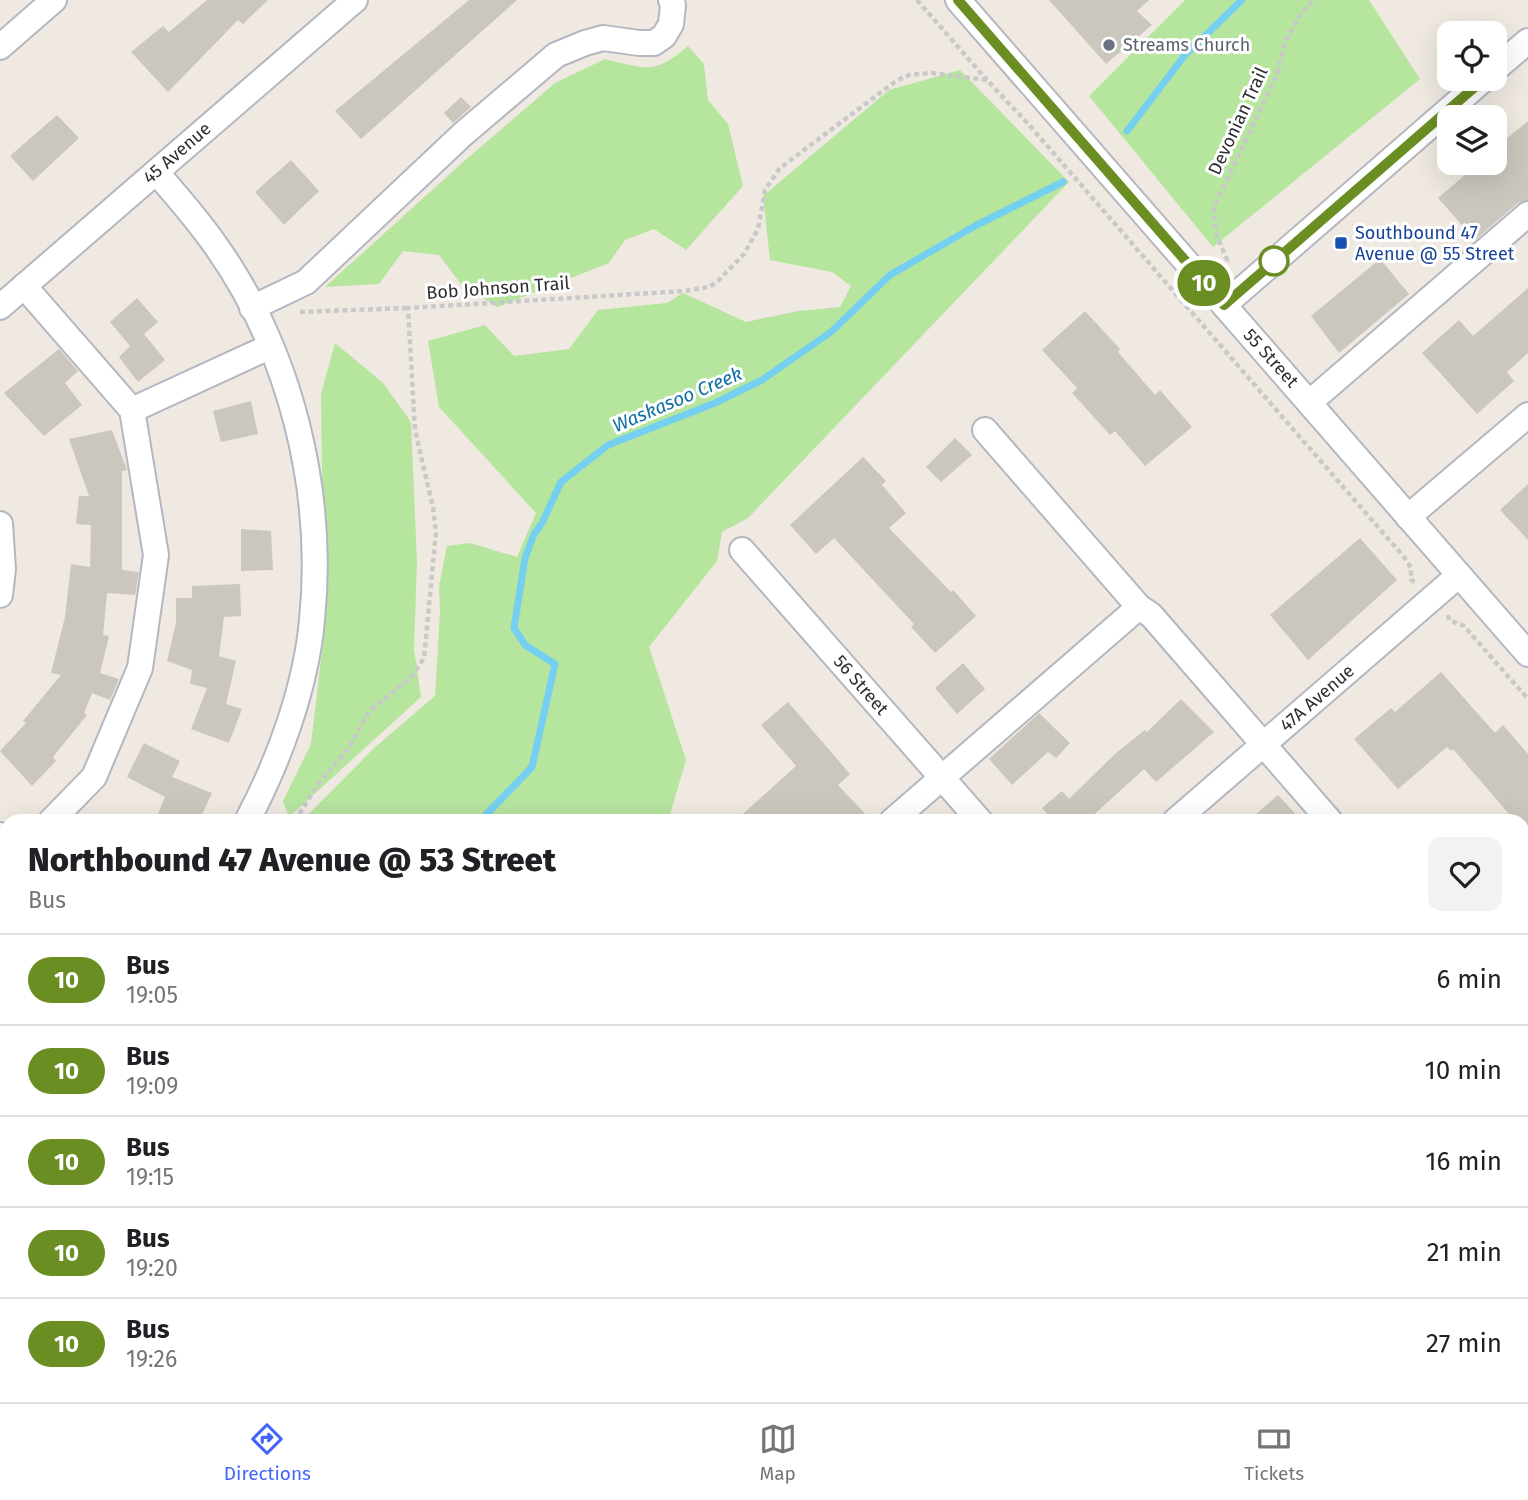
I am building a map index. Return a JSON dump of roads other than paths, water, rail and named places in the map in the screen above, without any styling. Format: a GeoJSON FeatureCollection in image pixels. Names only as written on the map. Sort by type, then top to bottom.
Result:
{"type":"FeatureCollection","features":[{"type":"Feature","properties":{"kind":"street"},"geometry":{"type":"LineString","coordinates":[[0,47],[54,0]]}},
{"type":"Feature","properties":{"kind":"street","name":"45 Avenue"},"geometry":{"type":"LineString","coordinates":[[0,307],[355,0]]}},
{"type":"Feature","properties":{"kind":"street"},"geometry":{"type":"LineString","coordinates":[[254,312],[306,282],[463,134],[556,55],[603,38],[654,43],[664,36],[671,24],[671,0]]}},
{"type":"Feature","properties":{"kind":"street","name":"55 Street"},"geometry":{"type":"LineString","coordinates":[[958,0],[1528,654]]}},
{"type":"Feature","properties":{"kind":"street"},"geometry":{"type":"LineString","coordinates":[[1507,59],[1528,41]]}},
{"type":"Feature","properties":{"kind":"street"},"geometry":{"type":"LineString","coordinates":[[1224,305],[1470,91]]}},
{"type":"Feature","properties":{"kind":"street"},"geometry":{"type":"LineString","coordinates":[[156,172],[217,248],[254,312],[270,346],[289,394],[303,449],[312,510],[312,621],[292,713],[263,790],[251,814]]}},
{"type":"Feature","properties":{"kind":"street"},"geometry":{"type":"LineString","coordinates":[[1310,402],[1528,214]]}},
{"type":"Feature","properties":{"kind":"street"},"geometry":{"type":"LineString","coordinates":[[24,286],[132,410],[156,555],[141,668],[94,777],[58,814]]}},
{"type":"Feature","properties":{"kind":"street"},"geometry":{"type":"LineString","coordinates":[[132,410],[270,346]]}},
{"type":"Feature","properties":{"kind":"street"},"geometry":{"type":"LineString","coordinates":[[1408,517],[1528,415]]}},
{"type":"Feature","properties":{"kind":"street"},"geometry":{"type":"LineString","coordinates":[[985,430],[1139,607],[1152,615],[1324,814]]}},
{"type":"Feature","properties":{"kind":"street"},"geometry":{"type":"LineString","coordinates":[[0,524],[3,569],[0,595]]}},
{"type":"Feature","properties":{"kind":"street","name":"56 Street"},"geometry":{"type":"LineString","coordinates":[[742,550],[974,814]]}},
{"type":"Feature","properties":{"kind":"street","name":"47A Avenue"},"geometry":{"type":"LineString","coordinates":[[1183,814],[1459,575]]}},
{"type":"Feature","properties":{"kind":"street"},"geometry":{"type":"LineString","coordinates":[[900,814],[1139,607]]}},
{"type":"Feature","properties":{"kind":"waterway","name":"Waskasoo Creek"},"geometry":{"type":"LineString","coordinates":[[1127,131],[1185,55],[1242,0]]}},
{"type":"Feature","properties":{"kind":"waterway","name":"Waskasoo Creek"},"geometry":{"type":"LineString","coordinates":[[487,814],[532,767],[555,664],[525,645],[514,628],[525,558],[534,534],[561,482],[608,445],[715,403],[762,380],[831,332],[890,275],[975,226],[1063,182]]}},
{"type":"Feature","properties":{"kind":"place","name":"Streams Church"},"geometry":{"type":"Point","coordinates":[1109,45]}},
{"type":"Feature","properties":{"kind":"place","name":"Southbound 47 Avenue @ 55 Street"},"geometry":{"type":"Point","coordinates":[1341,243]}}]}
